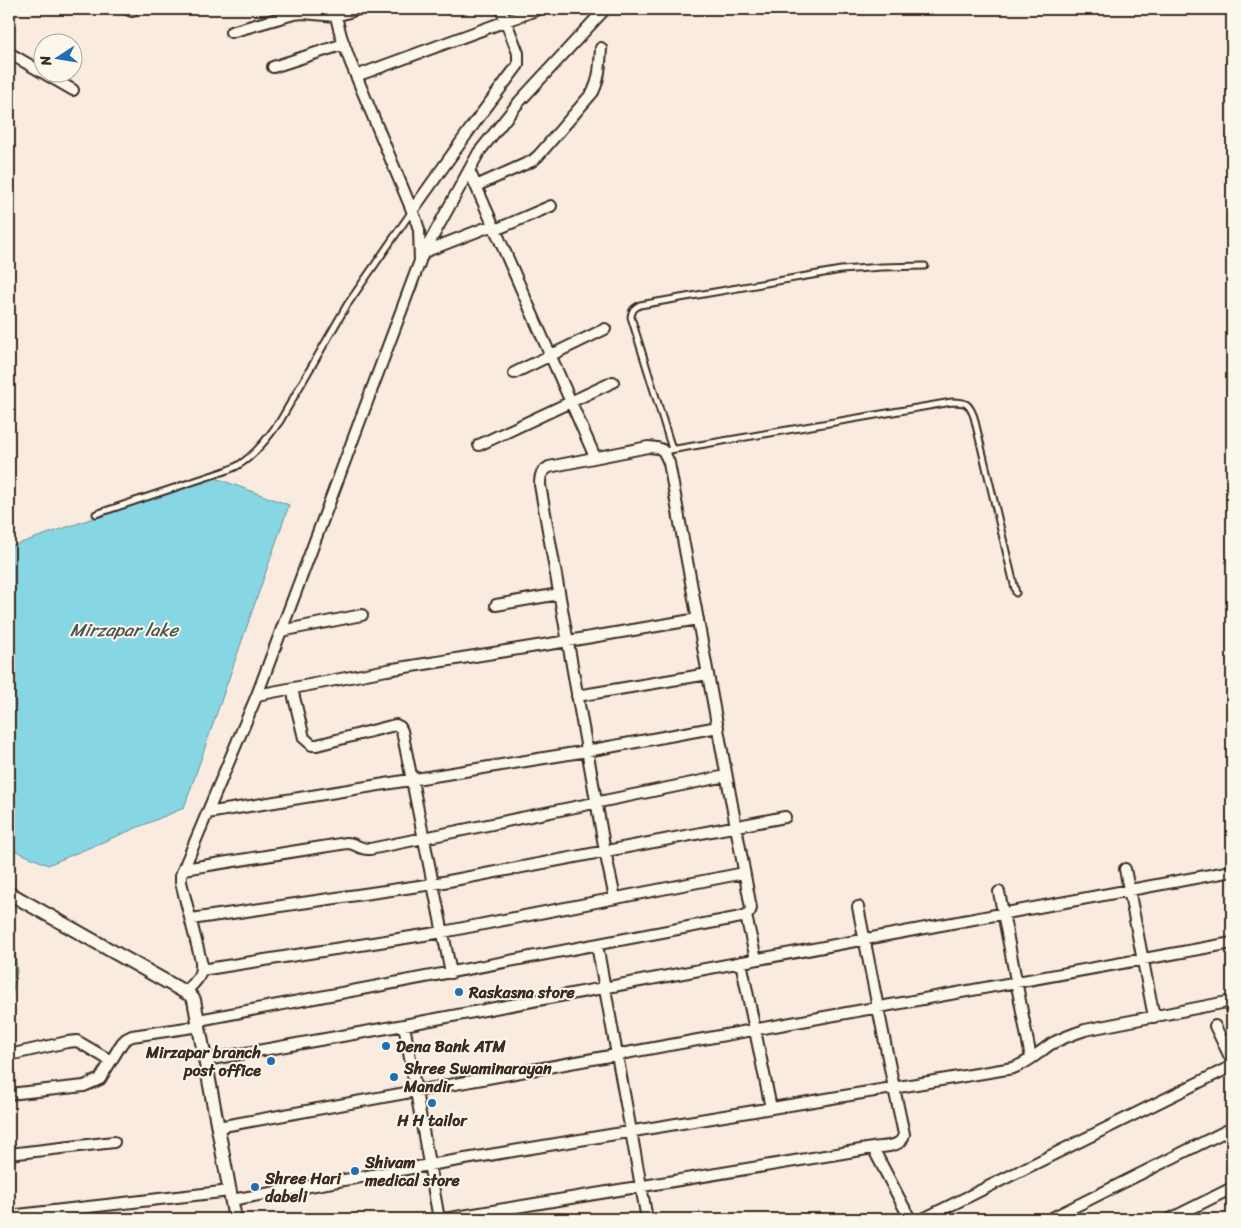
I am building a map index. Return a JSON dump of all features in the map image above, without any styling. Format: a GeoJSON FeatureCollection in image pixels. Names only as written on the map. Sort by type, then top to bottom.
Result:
{"type":"FeatureCollection","features":[{"type":"Feature","properties":{"kind":"street"},"geometry":{"type":"LineString","coordinates":[[231,32],[294,14],[335,13],[358,9]]}},
{"type":"Feature","properties":{"kind":"street"},"geometry":{"type":"LineString","coordinates":[[412,211],[518,65],[518,53],[501,9]]}},
{"type":"Feature","properties":{"kind":"street"},"geometry":{"type":"LineString","coordinates":[[356,76],[539,9]]}},
{"type":"Feature","properties":{"kind":"street"},"geometry":{"type":"LineString","coordinates":[[185,992],[198,979],[201,970],[191,919],[181,882],[182,875],[257,696],[422,256],[479,152],[519,102],[605,9]]}},
{"type":"Feature","properties":{"kind":"street"},"geometry":{"type":"LineString","coordinates":[[335,13],[356,76],[419,230],[422,256]]}},
{"type":"Feature","properties":{"kind":"street"},"geometry":{"type":"LineString","coordinates":[[273,66],[344,44]]}},
{"type":"Feature","properties":{"kind":"street"},"geometry":{"type":"LineString","coordinates":[[476,186],[532,161],[538,156],[593,92],[599,74],[601,48]]}},
{"type":"Feature","properties":{"kind":"street"},"geometry":{"type":"LineString","coordinates":[[9,54],[73,90]]}},
{"type":"Feature","properties":{"kind":"street"},"geometry":{"type":"LineString","coordinates":[[469,170],[595,457]]}},
{"type":"Feature","properties":{"kind":"street"},"geometry":{"type":"LineString","coordinates":[[422,256],[551,206]]}},
{"type":"Feature","properties":{"kind":"street"},"geometry":{"type":"LineString","coordinates":[[514,373],[605,329]]}},
{"type":"Feature","properties":{"kind":"street"},"geometry":{"type":"LineString","coordinates":[[479,445],[613,382]]}},
{"type":"Feature","properties":{"kind":"street"},"geometry":{"type":"LineString","coordinates":[[9,1094],[84,1086],[92,1083],[100,1079],[122,1043],[132,1036],[746,916],[751,908],[668,450],[657,447],[648,447],[550,467],[543,470],[540,476],[540,485],[596,802],[615,898]]}},
{"type":"Feature","properties":{"kind":"street"},"geometry":{"type":"LineString","coordinates":[[496,605],[560,594]]}},
{"type":"Feature","properties":{"kind":"street"},"geometry":{"type":"LineString","coordinates":[[281,631],[362,615]]}},
{"type":"Feature","properties":{"kind":"street"},"geometry":{"type":"LineString","coordinates":[[257,696],[387,670],[698,618]]}},
{"type":"Feature","properties":{"kind":"street"},"geometry":{"type":"LineString","coordinates":[[578,696],[708,674]]}},
{"type":"Feature","properties":{"kind":"street"},"geometry":{"type":"LineString","coordinates":[[292,689],[304,738],[312,745],[391,726],[396,725],[400,727],[451,973]]}},
{"type":"Feature","properties":{"kind":"street"},"geometry":{"type":"LineString","coordinates":[[208,813],[587,751],[718,727]]}},
{"type":"Feature","properties":{"kind":"street"},"geometry":{"type":"LineString","coordinates":[[184,869],[347,843],[352,843],[365,849],[726,776]]}},
{"type":"Feature","properties":{"kind":"street"},"geometry":{"type":"LineString","coordinates":[[191,919],[434,884],[785,817]]}},
{"type":"Feature","properties":{"kind":"street"},"geometry":{"type":"LineString","coordinates":[[1125,869],[1154,1017]]}},
{"type":"Feature","properties":{"kind":"street"},"geometry":{"type":"LineString","coordinates":[[206,1060],[1232,871]]}},
{"type":"Feature","properties":{"kind":"street"},"geometry":{"type":"LineString","coordinates":[[201,970],[443,932],[744,873]]}},
{"type":"Feature","properties":{"kind":"street"},"geometry":{"type":"LineString","coordinates":[[999,892],[1032,1058]]}},
{"type":"Feature","properties":{"kind":"street"},"geometry":{"type":"LineString","coordinates":[[9,893],[185,992],[194,1000],[200,1023],[235,1219]]}},
{"type":"Feature","properties":{"kind":"street"},"geometry":{"type":"LineString","coordinates":[[444,1219],[901,1142],[904,1134],[858,907]]}},
{"type":"Feature","properties":{"kind":"street"},"geometry":{"type":"LineString","coordinates":[[746,916],[756,959]]}},
{"type":"Feature","properties":{"kind":"street"},"geometry":{"type":"LineString","coordinates":[[218,1127],[1232,943]]}},
{"type":"Feature","properties":{"kind":"street"},"geometry":{"type":"LineString","coordinates":[[597,944],[647,1219]]}},
{"type":"Feature","properties":{"kind":"street"},"geometry":{"type":"LineString","coordinates":[[741,962],[771,1108]]}},
{"type":"Feature","properties":{"kind":"street"},"geometry":{"type":"LineString","coordinates":[[9,1216],[231,1195],[429,1165],[1013,1068],[1023,1064],[1066,1036],[1085,1030],[1232,1001]]}},
{"type":"Feature","properties":{"kind":"street"},"geometry":{"type":"LineString","coordinates":[[404,1025],[439,1219]]}},
{"type":"Feature","properties":{"kind":"street"},"geometry":{"type":"LineString","coordinates":[[1215,1026],[1232,1061]]}},
{"type":"Feature","properties":{"kind":"street"},"geometry":{"type":"LineString","coordinates":[[9,1055],[77,1041],[111,1061]]}},
{"type":"Feature","properties":{"kind":"street"},"geometry":{"type":"LineString","coordinates":[[923,1219],[1232,1066]]}},
{"type":"Feature","properties":{"kind":"street"},"geometry":{"type":"LineString","coordinates":[[1050,1219],[1232,1128]]}},
{"type":"Feature","properties":{"kind":"street"},"geometry":{"type":"LineString","coordinates":[[9,1154],[114,1142]]}},
{"type":"Feature","properties":{"kind":"street"},"geometry":{"type":"LineString","coordinates":[[873,1148],[910,1219]]}},
{"type":"Feature","properties":{"kind":"street"},"geometry":{"type":"LineString","coordinates":[[1170,1219],[1232,1188]]}},
{"type":"Feature","properties":{"kind":"lane"},"geometry":{"type":"LineString","coordinates":[[96,514],[222,472],[240,464],[254,452],[268,438],[280,421],[346,305],[412,211]]}},
{"type":"Feature","properties":{"kind":"lane"},"geometry":{"type":"LineString","coordinates":[[925,266],[841,270],[640,305],[634,308],[631,317],[668,450],[952,402],[963,402],[970,407],[1016,593]]}},
{"type":"Feature","properties":{"kind":"green space"},"geometry":{"type":"Polygon","coordinates":[[[9,925],[13,931],[17,972],[9,1008],[9,925]]]}},
{"type":"Feature","properties":{"kind":"water","name":"Mirzapar lake"},"geometry":{"type":"Polygon","coordinates":[[[213,477],[289,505],[184,808],[48,865],[9,848],[9,547],[213,477]]]}},
{"type":"Feature","properties":{"kind":"place","name":"Raskasna store"},"geometry":{"type":"Point","coordinates":[459,992]}},
{"type":"Feature","properties":{"kind":"place","name":"Dena Bank ATM"},"geometry":{"type":"Point","coordinates":[386,1046]}},
{"type":"Feature","properties":{"kind":"place","name":"Mirzapar branch post office"},"geometry":{"type":"Point","coordinates":[271,1061]}},
{"type":"Feature","properties":{"kind":"place","name":"Shree Swaminarayan Mandir"},"geometry":{"type":"Point","coordinates":[394,1077]}},
{"type":"Feature","properties":{"kind":"place","name":"H H tailor"},"geometry":{"type":"Point","coordinates":[432,1103]}},
{"type":"Feature","properties":{"kind":"place","name":"Shivam medical store"},"geometry":{"type":"Point","coordinates":[355,1171]}},
{"type":"Feature","properties":{"kind":"place","name":"Shree Hari dabeli"},"geometry":{"type":"Point","coordinates":[255,1187]}}]}
